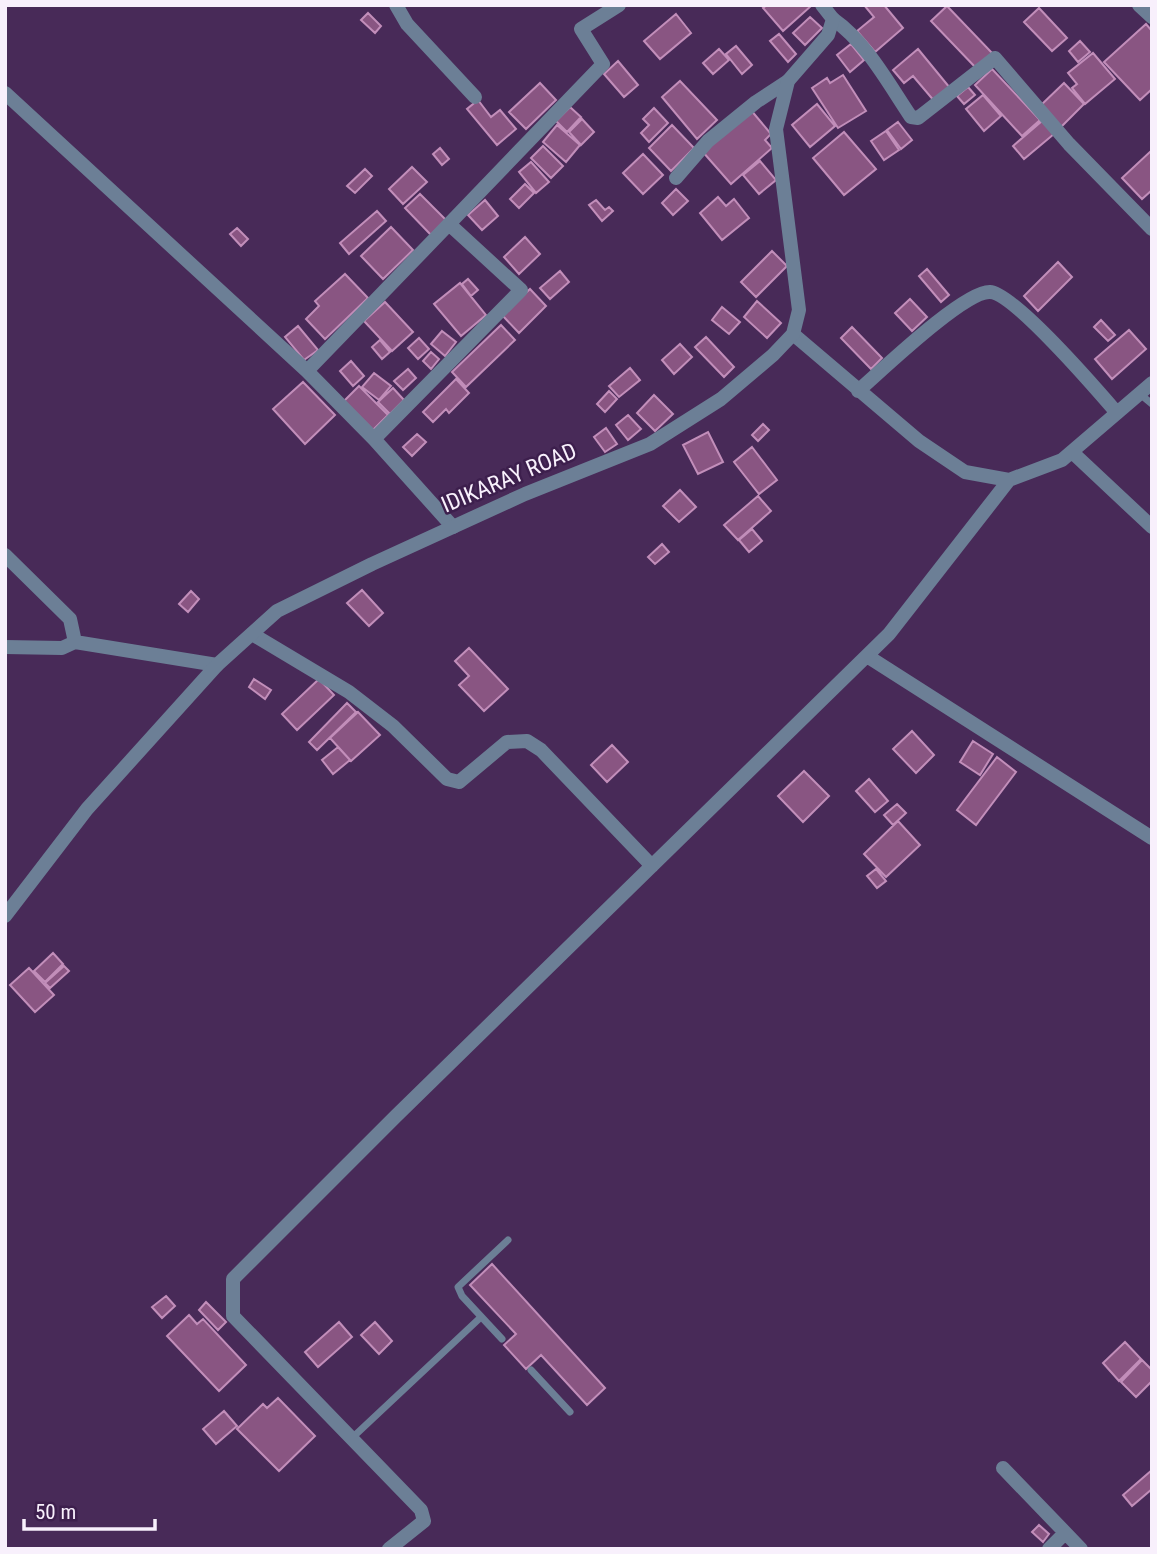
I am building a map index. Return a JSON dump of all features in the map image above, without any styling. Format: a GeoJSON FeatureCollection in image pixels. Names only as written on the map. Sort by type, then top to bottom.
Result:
{"type":"FeatureCollection","features":[{"type":"Feature","properties":{"kind":"street"},"geometry":{"type":"LineString","coordinates":[[396,5],[407,24],[475,97]]}},
{"type":"Feature","properties":{"kind":"street"},"geometry":{"type":"LineString","coordinates":[[307,371],[603,64],[581,29],[619,5]]}},
{"type":"Feature","properties":{"kind":"street"},"geometry":{"type":"LineString","coordinates":[[822,5],[833,19],[862,44],[911,117],[918,118],[995,58],[1069,144],[1152,229]]}},
{"type":"Feature","properties":{"kind":"street"},"geometry":{"type":"LineString","coordinates":[[1139,5],[1152,17]]}},
{"type":"Feature","properties":{"kind":"street"},"geometry":{"type":"LineString","coordinates":[[676,178],[708,141],[788,80],[828,35],[833,19]]}},
{"type":"Feature","properties":{"kind":"street"},"geometry":{"type":"LineString","coordinates":[[788,80],[776,128],[799,310],[793,334],[858,391],[919,441],[965,472],[1009,480],[1062,460],[1152,383]]}},
{"type":"Feature","properties":{"kind":"street"},"geometry":{"type":"LineString","coordinates":[[5,93],[307,371],[374,439],[453,527]]}},
{"type":"Feature","properties":{"kind":"street"},"geometry":{"type":"LineString","coordinates":[[374,439],[521,290],[449,224]]}},
{"type":"Feature","properties":{"kind":"street"},"geometry":{"type":"LineString","coordinates":[[858,391],[958,306],[979,294],[993,292],[1009,301],[1062,352],[1117,413]]}},
{"type":"Feature","properties":{"kind":"street","name":"IDIKARAY ROAD"},"geometry":{"type":"LineString","coordinates":[[5,916],[87,809],[217,665],[277,611],[525,494],[650,444],[721,398],[773,355],[793,334]]}},
{"type":"Feature","properties":{"kind":"street"},"geometry":{"type":"LineString","coordinates":[[1072,452],[1152,527]]}},
{"type":"Feature","properties":{"kind":"street"},"geometry":{"type":"LineString","coordinates":[[389,1549],[424,1521],[421,1510],[233,1315],[233,1279],[385,1126],[889,634],[1009,480]]}},
{"type":"Feature","properties":{"kind":"street"},"geometry":{"type":"LineString","coordinates":[[5,555],[70,619],[75,642]]}},
{"type":"Feature","properties":{"kind":"street"},"geometry":{"type":"LineString","coordinates":[[252,634],[349,692],[393,726],[447,779],[458,782],[507,742],[527,741],[541,750],[652,866]]}},
{"type":"Feature","properties":{"kind":"street"},"geometry":{"type":"LineString","coordinates":[[5,647],[62,648],[75,642],[217,665]]}},
{"type":"Feature","properties":{"kind":"street"},"geometry":{"type":"LineString","coordinates":[[867,656],[1152,838]]}},
{"type":"Feature","properties":{"kind":"street"},"geometry":{"type":"LineString","coordinates":[[1003,1468],[1081,1549]]}},
{"type":"Feature","properties":{"kind":"street"},"geometry":{"type":"LineString","coordinates":[[1049,1549],[1065,1533]]}},
{"type":"Feature","properties":{"kind":"lane"},"geometry":{"type":"LineString","coordinates":[[1139,394],[1152,404]]}},
{"type":"Feature","properties":{"kind":"lane"},"geometry":{"type":"LineString","coordinates":[[502,1339],[462,1296],[458,1287],[508,1240]]}},
{"type":"Feature","properties":{"kind":"lane"},"geometry":{"type":"LineString","coordinates":[[352,1438],[481,1317]]}},
{"type":"Feature","properties":{"kind":"lane"},"geometry":{"type":"LineString","coordinates":[[531,1370],[569,1412]]}},
{"type":"Feature","properties":{"kind":"building"},"geometry":{"type":"Polygon","coordinates":[[[767,5],[811,6],[783,31],[763,8],[767,5]]]}},
{"type":"Feature","properties":{"kind":"building"},"geometry":{"type":"Polygon","coordinates":[[[864,5],[884,5],[903,28],[875,52],[857,31],[874,17],[864,5]]]}},
{"type":"Feature","properties":{"kind":"building"},"geometry":{"type":"Polygon","coordinates":[[[947,6],[993,54],[977,69],[931,21],[947,6]]]}},
{"type":"Feature","properties":{"kind":"building"},"geometry":{"type":"Polygon","coordinates":[[[1039,8],[1067,38],[1052,51],[1024,22],[1039,8]]]}},
{"type":"Feature","properties":{"kind":"building"},"geometry":{"type":"Polygon","coordinates":[[[368,13],[381,26],[375,33],[361,20],[368,13]]]}},
{"type":"Feature","properties":{"kind":"building"},"geometry":{"type":"Polygon","coordinates":[[[676,14],[691,33],[660,59],[644,41],[676,14]]]}},
{"type":"Feature","properties":{"kind":"building"},"geometry":{"type":"Polygon","coordinates":[[[810,17],[822,28],[805,45],[793,33],[810,17]]]}},
{"type":"Feature","properties":{"kind":"building"},"geometry":{"type":"Polygon","coordinates":[[[1146,24],[1152,31],[1152,89],[1140,100],[1104,62],[1146,24]]]}},
{"type":"Feature","properties":{"kind":"building"},"geometry":{"type":"Polygon","coordinates":[[[779,34],[796,54],[788,62],[770,41],[779,34]]]}},
{"type":"Feature","properties":{"kind":"building"},"geometry":{"type":"Polygon","coordinates":[[[1080,41],[1090,52],[1078,62],[1069,51],[1080,41]]]}},
{"type":"Feature","properties":{"kind":"building"},"geometry":{"type":"Polygon","coordinates":[[[851,44],[864,60],[850,72],[837,55],[851,44]]]}},
{"type":"Feature","properties":{"kind":"building"},"geometry":{"type":"Polygon","coordinates":[[[736,46],[752,65],[742,74],[726,54],[736,46]]]}},
{"type":"Feature","properties":{"kind":"building"},"geometry":{"type":"Polygon","coordinates":[[[719,49],[729,60],[713,74],[703,63],[719,49]]]}},
{"type":"Feature","properties":{"kind":"building"},"geometry":{"type":"Polygon","coordinates":[[[918,49],[950,88],[935,102],[913,76],[904,83],[893,70],[918,49]]]}},
{"type":"Feature","properties":{"kind":"building"},"geometry":{"type":"Polygon","coordinates":[[[1093,53],[1115,79],[1085,104],[1072,88],[1077,84],[1068,73],[1093,53]]]}},
{"type":"Feature","properties":{"kind":"building"},"geometry":{"type":"Polygon","coordinates":[[[618,61],[638,85],[624,97],[604,74],[618,61]]]}},
{"type":"Feature","properties":{"kind":"building"},"geometry":{"type":"Polygon","coordinates":[[[992,69],[1040,120],[1022,136],[975,85],[992,69]]]}},
{"type":"Feature","properties":{"kind":"building"},"geometry":{"type":"Polygon","coordinates":[[[843,75],[866,111],[838,128],[812,88],[827,78],[830,83],[843,75]]]}},
{"type":"Feature","properties":{"kind":"building"},"geometry":{"type":"Polygon","coordinates":[[[680,81],[717,120],[697,139],[662,97],[680,81]]]}},
{"type":"Feature","properties":{"kind":"building"},"geometry":{"type":"Polygon","coordinates":[[[540,83],[556,100],[526,129],[509,112],[540,83]]]}},
{"type":"Feature","properties":{"kind":"building"},"geometry":{"type":"Polygon","coordinates":[[[1064,83],[1084,104],[1061,127],[1040,106],[1064,83]]]}},
{"type":"Feature","properties":{"kind":"building"},"geometry":{"type":"Polygon","coordinates":[[[968,87],[975,95],[964,104],[957,96],[968,87]]]}},
{"type":"Feature","properties":{"kind":"building"},"geometry":{"type":"Polygon","coordinates":[[[983,95],[1001,116],[984,131],[966,109],[983,95]]]}},
{"type":"Feature","properties":{"kind":"building"},"geometry":{"type":"Polygon","coordinates":[[[478,100],[491,117],[500,110],[516,129],[497,145],[467,109],[478,100]]]}},
{"type":"Feature","properties":{"kind":"building"},"geometry":{"type":"Polygon","coordinates":[[[817,104],[835,126],[810,147],[792,125],[817,104]]]}},
{"type":"Feature","properties":{"kind":"building"},"geometry":{"type":"Polygon","coordinates":[[[570,107],[581,117],[567,132],[556,121],[570,107]]]}},
{"type":"Feature","properties":{"kind":"building"},"geometry":{"type":"Polygon","coordinates":[[[654,108],[668,123],[649,142],[641,133],[649,125],[643,119],[654,108]]]}},
{"type":"Feature","properties":{"kind":"building"},"geometry":{"type":"Polygon","coordinates":[[[750,109],[771,134],[765,140],[772,148],[731,184],[702,151],[750,109]]]}},
{"type":"Feature","properties":{"kind":"building"},"geometry":{"type":"Polygon","coordinates":[[[582,119],[594,132],[581,145],[569,132],[582,119]]]}},
{"type":"Feature","properties":{"kind":"building"},"geometry":{"type":"Polygon","coordinates":[[[1042,121],[1054,134],[1024,159],[1013,146],[1042,121]]]}},
{"type":"Feature","properties":{"kind":"building"},"geometry":{"type":"Polygon","coordinates":[[[898,122],[912,140],[901,149],[887,130],[898,122]]]}},
{"type":"Feature","properties":{"kind":"building"},"geometry":{"type":"Polygon","coordinates":[[[557,125],[580,145],[566,162],[543,142],[557,125]]]}},
{"type":"Feature","properties":{"kind":"building"},"geometry":{"type":"Polygon","coordinates":[[[672,125],[694,148],[671,171],[649,148],[672,125]]]}},
{"type":"Feature","properties":{"kind":"building"},"geometry":{"type":"Polygon","coordinates":[[[886,131],[899,150],[884,160],[871,141],[886,131]]]}},
{"type":"Feature","properties":{"kind":"building"},"geometry":{"type":"Polygon","coordinates":[[[844,132],[876,169],[844,195],[813,158],[844,132]]]}},
{"type":"Feature","properties":{"kind":"building"},"geometry":{"type":"Polygon","coordinates":[[[543,146],[563,166],[551,178],[531,158],[543,146]]]}},
{"type":"Feature","properties":{"kind":"building"},"geometry":{"type":"Polygon","coordinates":[[[440,148],[449,159],[442,165],[433,154],[440,148]]]}},
{"type":"Feature","properties":{"kind":"building"},"geometry":{"type":"Polygon","coordinates":[[[1152,150],[1152,190],[1142,199],[1122,178],[1152,150]]]}},
{"type":"Feature","properties":{"kind":"building"},"geometry":{"type":"Polygon","coordinates":[[[643,154],[663,175],[643,194],[623,173],[643,154]]]}},
{"type":"Feature","properties":{"kind":"building"},"geometry":{"type":"Polygon","coordinates":[[[760,161],[776,180],[759,194],[743,175],[760,161]]]}},
{"type":"Feature","properties":{"kind":"building"},"geometry":{"type":"Polygon","coordinates":[[[531,162],[549,182],[536,193],[519,172],[531,162]]]}},
{"type":"Feature","properties":{"kind":"building"},"geometry":{"type":"Polygon","coordinates":[[[412,167],[427,182],[403,204],[389,189],[412,167]]]}},
{"type":"Feature","properties":{"kind":"building"},"geometry":{"type":"Polygon","coordinates":[[[365,169],[372,176],[355,193],[347,186],[365,169]]]}},
{"type":"Feature","properties":{"kind":"building"},"geometry":{"type":"Polygon","coordinates":[[[525,184],[534,193],[519,208],[510,199],[525,184]]]}},
{"type":"Feature","properties":{"kind":"building"},"geometry":{"type":"Polygon","coordinates":[[[676,189],[688,201],[673,215],[662,203],[676,189]]]}},
{"type":"Feature","properties":{"kind":"building"},"geometry":{"type":"Polygon","coordinates":[[[420,194],[446,220],[431,235],[405,208],[420,194]]]}},
{"type":"Feature","properties":{"kind":"building"},"geometry":{"type":"Polygon","coordinates":[[[718,197],[726,206],[734,199],[749,218],[722,240],[700,213],[718,197]]]}},
{"type":"Feature","properties":{"kind":"building"},"geometry":{"type":"Polygon","coordinates":[[[485,200],[498,216],[482,230],[468,215],[485,200]]]}},
{"type":"Feature","properties":{"kind":"building"},"geometry":{"type":"Polygon","coordinates":[[[596,200],[605,210],[609,207],[613,211],[602,221],[589,205],[596,200]]]}},
{"type":"Feature","properties":{"kind":"building"},"geometry":{"type":"Polygon","coordinates":[[[377,211],[386,221],[349,254],[340,243],[377,211]]]}},
{"type":"Feature","properties":{"kind":"building"},"geometry":{"type":"Polygon","coordinates":[[[391,227],[413,250],[383,279],[361,256],[391,227]]]}},
{"type":"Feature","properties":{"kind":"building"},"geometry":{"type":"Polygon","coordinates":[[[237,228],[248,239],[241,246],[230,234],[237,228]]]}},
{"type":"Feature","properties":{"kind":"building"},"geometry":{"type":"Polygon","coordinates":[[[525,237],[540,254],[519,274],[504,257],[525,237]]]}},
{"type":"Feature","properties":{"kind":"building"},"geometry":{"type":"Polygon","coordinates":[[[772,251],[787,266],[756,297],[741,282],[772,251]]]}},
{"type":"Feature","properties":{"kind":"building"},"geometry":{"type":"Polygon","coordinates":[[[1058,262],[1072,277],[1038,311],[1024,296],[1058,262]]]}},
{"type":"Feature","properties":{"kind":"building"},"geometry":{"type":"Polygon","coordinates":[[[927,269],[949,295],[941,302],[919,276],[927,269]]]}},
{"type":"Feature","properties":{"kind":"building"},"geometry":{"type":"Polygon","coordinates":[[[560,271],[569,282],[550,299],[540,288],[560,271]]]}},
{"type":"Feature","properties":{"kind":"building"},"geometry":{"type":"Polygon","coordinates":[[[345,274],[368,298],[325,339],[306,319],[319,306],[315,301],[345,274]]]}},
{"type":"Feature","properties":{"kind":"building"},"geometry":{"type":"Polygon","coordinates":[[[468,279],[478,290],[471,296],[462,284],[468,279]]]}},
{"type":"Feature","properties":{"kind":"building"},"geometry":{"type":"Polygon","coordinates":[[[460,283],[486,315],[461,336],[434,304],[460,283]]]}},
{"type":"Feature","properties":{"kind":"building"},"geometry":{"type":"Polygon","coordinates":[[[530,289],[546,306],[519,333],[502,315],[530,289]]]}},
{"type":"Feature","properties":{"kind":"building"},"geometry":{"type":"Polygon","coordinates":[[[910,299],[927,317],[912,331],[895,313],[910,299]]]}},
{"type":"Feature","properties":{"kind":"building"},"geometry":{"type":"Polygon","coordinates":[[[757,301],[781,323],[767,338],[744,317],[757,301]]]}},
{"type":"Feature","properties":{"kind":"building"},"geometry":{"type":"Polygon","coordinates":[[[385,302],[413,332],[392,351],[364,321],[385,302]]]}},
{"type":"Feature","properties":{"kind":"building"},"geometry":{"type":"Polygon","coordinates":[[[722,307],[740,322],[729,334],[712,320],[722,307]]]}},
{"type":"Feature","properties":{"kind":"building"},"geometry":{"type":"Polygon","coordinates":[[[1101,320],[1115,335],[1108,341],[1094,327],[1101,320]]]}},
{"type":"Feature","properties":{"kind":"building"},"geometry":{"type":"Polygon","coordinates":[[[501,325],[515,340],[466,387],[452,372],[501,325]]]}},
{"type":"Feature","properties":{"kind":"building"},"geometry":{"type":"Polygon","coordinates":[[[298,326],[318,350],[304,360],[285,337],[298,326]]]}},
{"type":"Feature","properties":{"kind":"building"},"geometry":{"type":"Polygon","coordinates":[[[852,327],[882,358],[871,369],[841,338],[852,327]]]}},
{"type":"Feature","properties":{"kind":"building"},"geometry":{"type":"Polygon","coordinates":[[[1129,330],[1146,349],[1112,379],[1095,359],[1129,330]]]}},
{"type":"Feature","properties":{"kind":"building"},"geometry":{"type":"Polygon","coordinates":[[[442,331],[456,342],[445,356],[431,344],[442,331]]]}},
{"type":"Feature","properties":{"kind":"building"},"geometry":{"type":"Polygon","coordinates":[[[706,337],[734,367],[724,377],[695,347],[706,337]]]}},
{"type":"Feature","properties":{"kind":"building"},"geometry":{"type":"Polygon","coordinates":[[[419,338],[429,349],[418,359],[408,348],[419,338]]]}},
{"type":"Feature","properties":{"kind":"building"},"geometry":{"type":"Polygon","coordinates":[[[380,340],[390,352],[382,359],[372,347],[380,340]]]}},
{"type":"Feature","properties":{"kind":"building"},"geometry":{"type":"Polygon","coordinates":[[[680,344],[692,357],[674,374],[662,360],[680,344]]]}},
{"type":"Feature","properties":{"kind":"building"},"geometry":{"type":"Polygon","coordinates":[[[431,352],[439,359],[431,369],[423,361],[431,352]]]}},
{"type":"Feature","properties":{"kind":"building"},"geometry":{"type":"Polygon","coordinates":[[[351,361],[364,376],[353,386],[340,371],[351,361]]]}},
{"type":"Feature","properties":{"kind":"building"},"geometry":{"type":"Polygon","coordinates":[[[630,368],[640,380],[619,397],[609,386],[630,368]]]}},
{"type":"Feature","properties":{"kind":"building"},"geometry":{"type":"Polygon","coordinates":[[[408,369],[416,378],[403,390],[394,381],[408,369]]]}},
{"type":"Feature","properties":{"kind":"building"},"geometry":{"type":"Polygon","coordinates":[[[374,373],[391,386],[379,400],[362,387],[374,373]]]}},
{"type":"Feature","properties":{"kind":"building"},"geometry":{"type":"Polygon","coordinates":[[[456,379],[469,393],[449,413],[446,409],[433,422],[423,412],[456,379]]]}},
{"type":"Feature","properties":{"kind":"building"},"geometry":{"type":"Polygon","coordinates":[[[303,382],[335,415],[305,444],[273,409],[303,382]]]}},
{"type":"Feature","properties":{"kind":"building"},"geometry":{"type":"Polygon","coordinates":[[[359,386],[388,415],[373,430],[344,401],[359,386]]]}},
{"type":"Feature","properties":{"kind":"building"},"geometry":{"type":"Polygon","coordinates":[[[393,388],[404,400],[390,414],[378,402],[393,388]]]}},
{"type":"Feature","properties":{"kind":"building"},"geometry":{"type":"Polygon","coordinates":[[[609,391],[617,399],[605,412],[597,404],[609,391]]]}},
{"type":"Feature","properties":{"kind":"building"},"geometry":{"type":"Polygon","coordinates":[[[654,395],[673,414],[655,431],[637,413],[654,395]]]}},
{"type":"Feature","properties":{"kind":"building"},"geometry":{"type":"Polygon","coordinates":[[[628,415],[641,429],[628,440],[616,425],[628,415]]]}},
{"type":"Feature","properties":{"kind":"building"},"geometry":{"type":"Polygon","coordinates":[[[763,424],[769,430],[758,441],[752,435],[763,424]]]}},
{"type":"Feature","properties":{"kind":"building"},"geometry":{"type":"Polygon","coordinates":[[[606,428],[617,444],[605,452],[594,437],[606,428]]]}},
{"type":"Feature","properties":{"kind":"building"},"geometry":{"type":"Polygon","coordinates":[[[708,432],[723,462],[698,474],[683,445],[708,432]]]}},
{"type":"Feature","properties":{"kind":"building"},"geometry":{"type":"Polygon","coordinates":[[[417,434],[426,442],[412,456],[403,447],[417,434]]]}},
{"type":"Feature","properties":{"kind":"building"},"geometry":{"type":"Polygon","coordinates":[[[752,447],[777,480],[759,494],[734,462],[752,447]]]}},
{"type":"Feature","properties":{"kind":"building"},"geometry":{"type":"Polygon","coordinates":[[[680,490],[696,507],[679,522],[663,506],[680,490]]]}},
{"type":"Feature","properties":{"kind":"building"},"geometry":{"type":"Polygon","coordinates":[[[758,496],[771,511],[738,540],[724,525],[758,496]]]}},
{"type":"Feature","properties":{"kind":"building"},"geometry":{"type":"Polygon","coordinates":[[[752,529],[762,541],[749,552],[739,540],[752,529]]]}},
{"type":"Feature","properties":{"kind":"building"},"geometry":{"type":"Polygon","coordinates":[[[662,544],[669,552],[655,564],[648,557],[662,544]]]}},
{"type":"Feature","properties":{"kind":"building"},"geometry":{"type":"Polygon","coordinates":[[[362,590],[383,613],[369,626],[347,603],[362,590]]]}},
{"type":"Feature","properties":{"kind":"building"},"geometry":{"type":"Polygon","coordinates":[[[191,591],[199,599],[188,612],[179,604],[191,591]]]}},
{"type":"Feature","properties":{"kind":"building"},"geometry":{"type":"Polygon","coordinates":[[[469,648],[508,689],[484,711],[459,685],[469,676],[455,661],[469,648]]]}},
{"type":"Feature","properties":{"kind":"building"},"geometry":{"type":"Polygon","coordinates":[[[254,679],[271,690],[265,699],[249,687],[254,679]]]}},
{"type":"Feature","properties":{"kind":"building"},"geometry":{"type":"Polygon","coordinates":[[[319,679],[334,695],[297,730],[282,714],[319,679]]]}},
{"type":"Feature","properties":{"kind":"building"},"geometry":{"type":"Polygon","coordinates":[[[347,703],[356,712],[317,750],[309,742],[347,703]]]}},
{"type":"Feature","properties":{"kind":"building"},"geometry":{"type":"Polygon","coordinates":[[[358,712],[380,735],[351,761],[330,738],[358,712]]]}},
{"type":"Feature","properties":{"kind":"building"},"geometry":{"type":"Polygon","coordinates":[[[912,731],[934,755],[916,773],[893,749],[912,731]]]}},
{"type":"Feature","properties":{"kind":"building"},"geometry":{"type":"Polygon","coordinates":[[[973,741],[993,754],[980,775],[960,762],[973,741]]]}},
{"type":"Feature","properties":{"kind":"building"},"geometry":{"type":"Polygon","coordinates":[[[612,745],[628,762],[607,782],[591,765],[612,745]]]}},
{"type":"Feature","properties":{"kind":"building"},"geometry":{"type":"Polygon","coordinates":[[[338,747],[350,760],[333,774],[322,760],[338,747]]]}},
{"type":"Feature","properties":{"kind":"building"},"geometry":{"type":"Polygon","coordinates":[[[997,757],[1016,772],[976,825],[957,810],[997,757]]]}},
{"type":"Feature","properties":{"kind":"building"},"geometry":{"type":"Polygon","coordinates":[[[804,771],[829,796],[803,822],[778,796],[804,771]]]}},
{"type":"Feature","properties":{"kind":"building"},"geometry":{"type":"Polygon","coordinates":[[[869,779],[888,801],[875,812],[856,791],[869,779]]]}},
{"type":"Feature","properties":{"kind":"building"},"geometry":{"type":"Polygon","coordinates":[[[897,804],[906,813],[893,825],[884,815],[897,804]]]}},
{"type":"Feature","properties":{"kind":"building"},"geometry":{"type":"Polygon","coordinates":[[[898,821],[920,845],[886,877],[864,854],[898,821]]]}},
{"type":"Feature","properties":{"kind":"building"},"geometry":{"type":"Polygon","coordinates":[[[876,869],[886,881],[877,888],[867,876],[876,869]]]}},
{"type":"Feature","properties":{"kind":"building"},"geometry":{"type":"Polygon","coordinates":[[[53,953],[63,964],[45,982],[34,971],[53,953]]]}},
{"type":"Feature","properties":{"kind":"building"},"geometry":{"type":"Polygon","coordinates":[[[64,966],[69,971],[50,988],[45,983],[64,966]]]}},
{"type":"Feature","properties":{"kind":"building"},"geometry":{"type":"Polygon","coordinates":[[[29,968],[54,995],[35,1012],[10,985],[29,968]]]}},
{"type":"Feature","properties":{"kind":"building"},"geometry":{"type":"Polygon","coordinates":[[[492,1264],[605,1388],[587,1405],[541,1355],[526,1369],[504,1345],[516,1334],[470,1285],[492,1264]]]}},
{"type":"Feature","properties":{"kind":"building"},"geometry":{"type":"Polygon","coordinates":[[[166,1296],[175,1306],[162,1318],[152,1307],[166,1296]]]}},
{"type":"Feature","properties":{"kind":"building"},"geometry":{"type":"Polygon","coordinates":[[[206,1302],[226,1322],[218,1330],[199,1310],[206,1302]]]}},
{"type":"Feature","properties":{"kind":"building"},"geometry":{"type":"Polygon","coordinates":[[[189,1315],[197,1324],[203,1319],[246,1365],[219,1391],[167,1336],[189,1315]]]}},
{"type":"Feature","properties":{"kind":"building"},"geometry":{"type":"Polygon","coordinates":[[[339,1322],[352,1337],[318,1367],[305,1352],[339,1322]]]}},
{"type":"Feature","properties":{"kind":"building"},"geometry":{"type":"Polygon","coordinates":[[[375,1322],[392,1341],[379,1354],[361,1335],[375,1322]]]}},
{"type":"Feature","properties":{"kind":"building"},"geometry":{"type":"Polygon","coordinates":[[[1125,1342],[1141,1359],[1119,1381],[1103,1363],[1125,1342]]]}},
{"type":"Feature","properties":{"kind":"building"},"geometry":{"type":"Polygon","coordinates":[[[1142,1360],[1152,1370],[1152,1381],[1136,1397],[1121,1382],[1142,1360]]]}},
{"type":"Feature","properties":{"kind":"building"},"geometry":{"type":"Polygon","coordinates":[[[278,1398],[315,1436],[279,1471],[237,1429],[263,1404],[267,1408],[278,1398]]]}},
{"type":"Feature","properties":{"kind":"building"},"geometry":{"type":"Polygon","coordinates":[[[224,1411],[237,1426],[216,1444],[203,1429],[224,1411]]]}},
{"type":"Feature","properties":{"kind":"building"},"geometry":{"type":"Polygon","coordinates":[[[1152,1470],[1152,1489],[1132,1506],[1123,1495],[1152,1470]]]}},
{"type":"Feature","properties":{"kind":"building"},"geometry":{"type":"Polygon","coordinates":[[[1039,1525],[1049,1534],[1043,1542],[1032,1532],[1039,1525]]]}}]}
